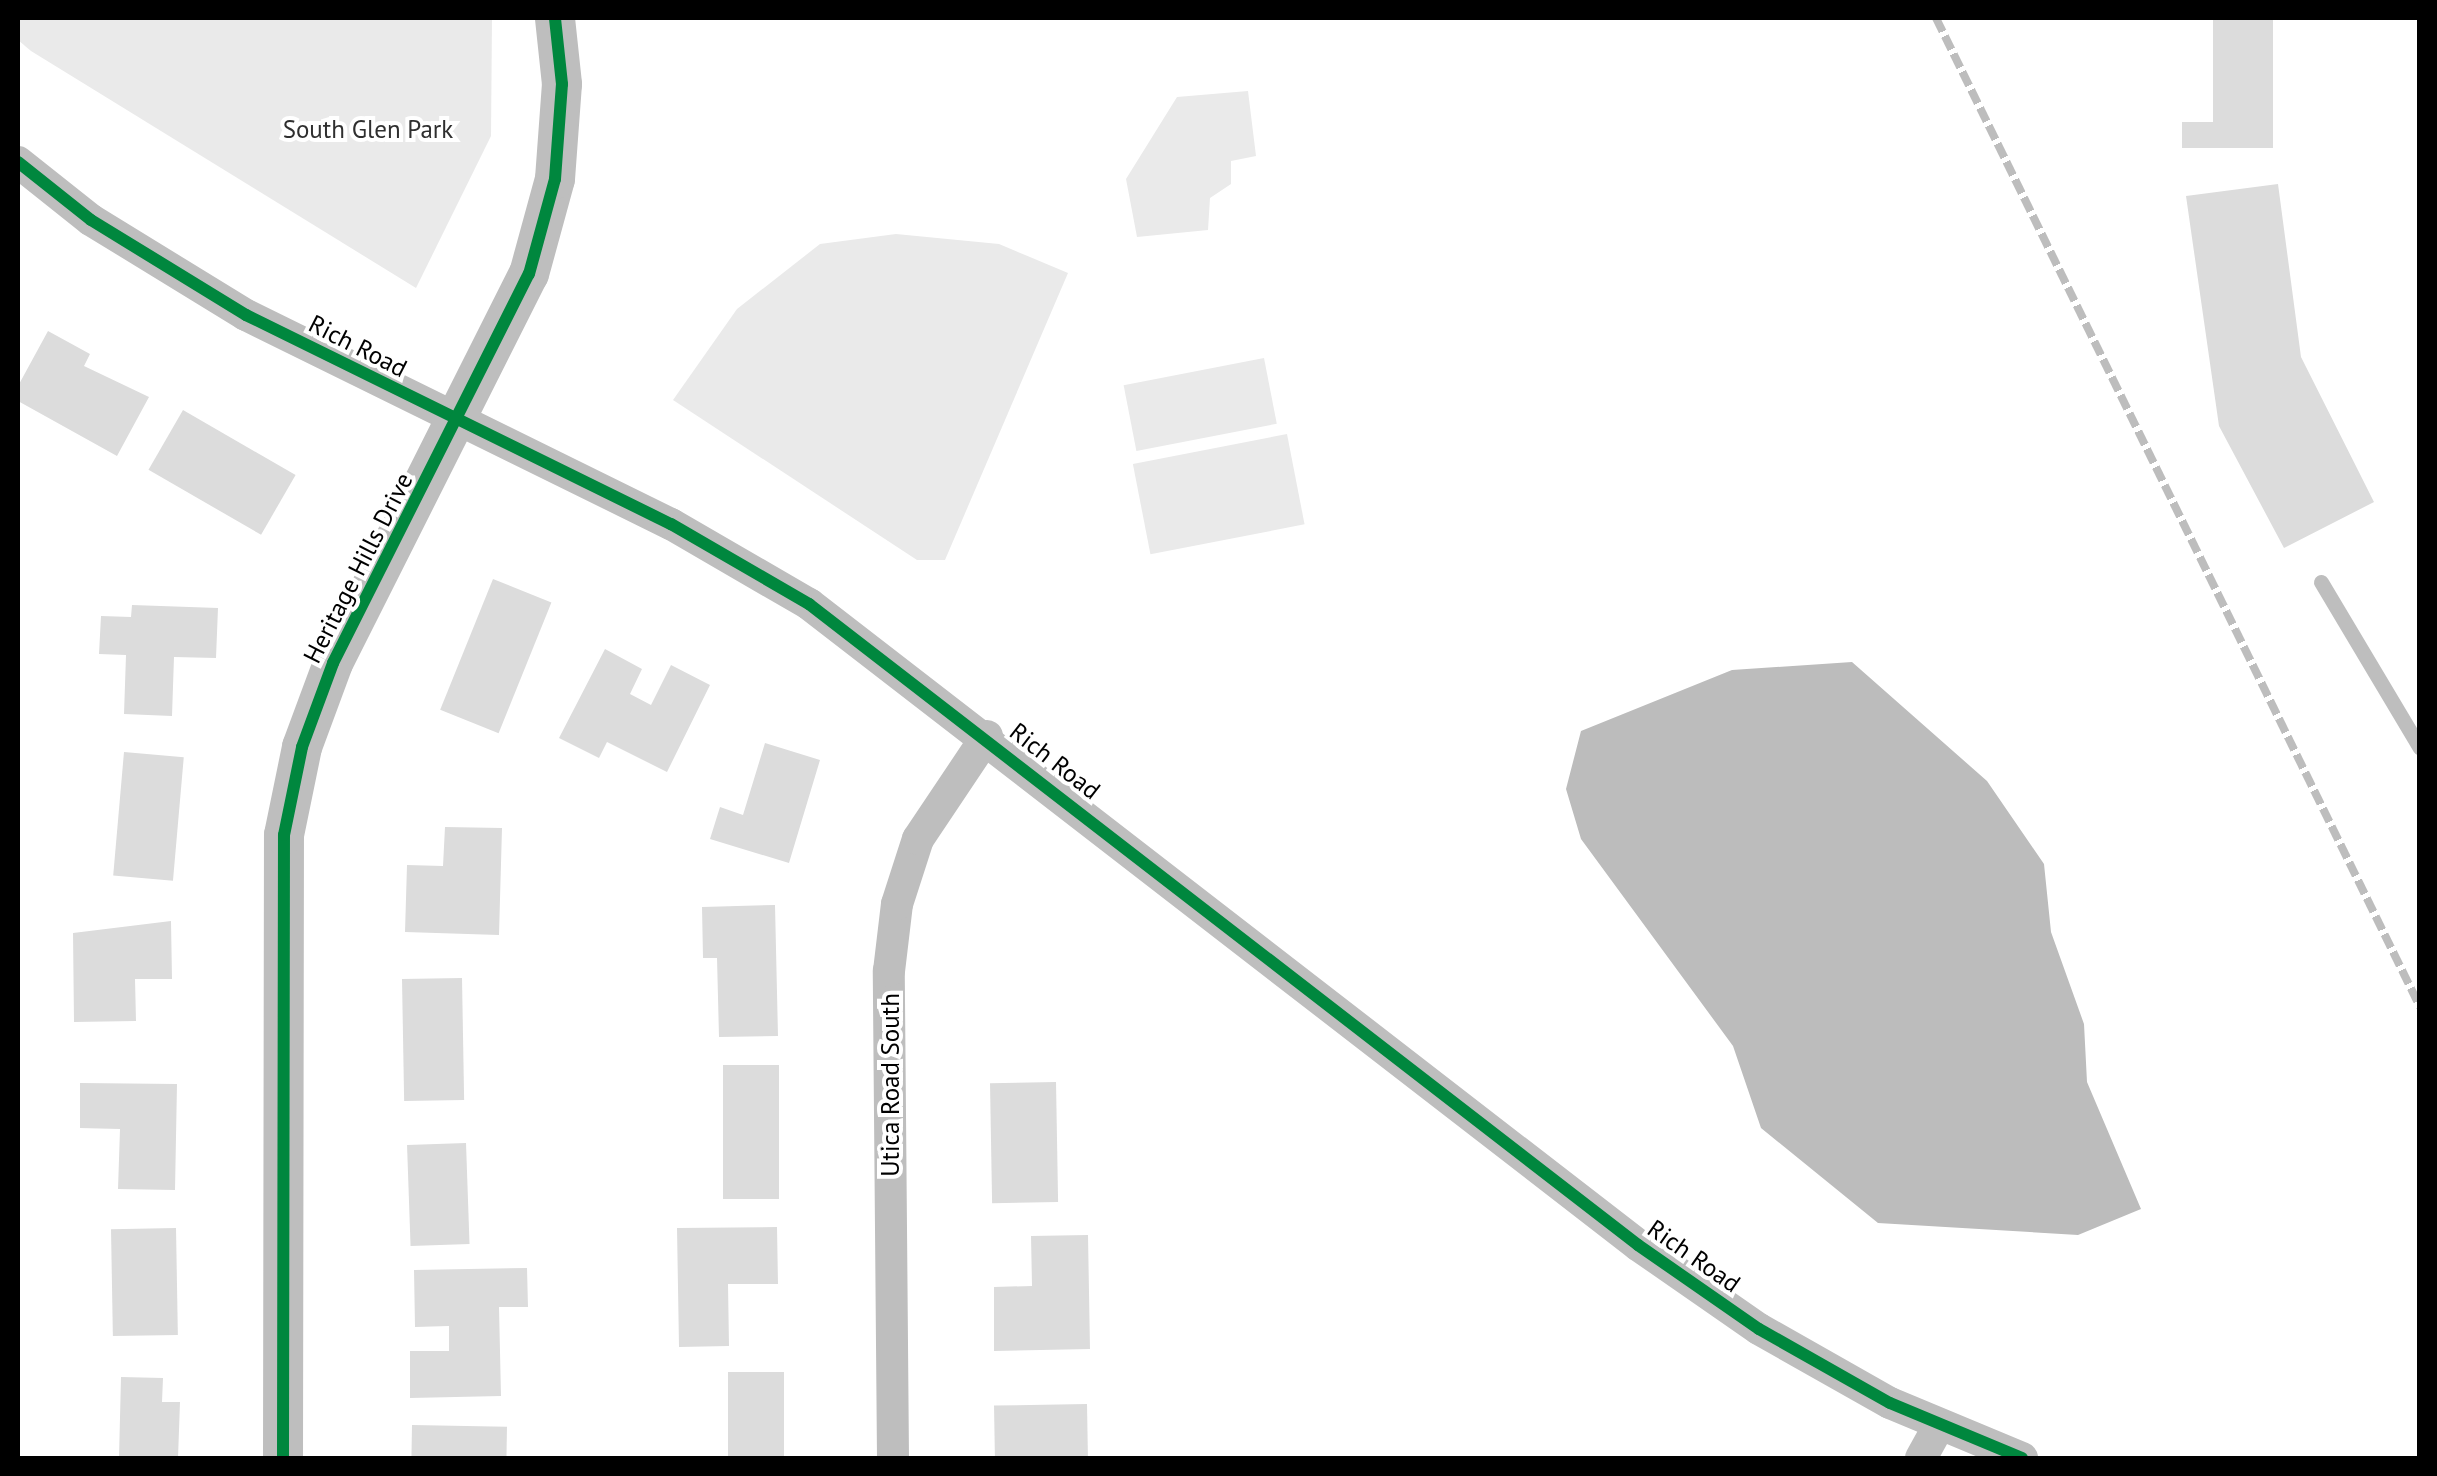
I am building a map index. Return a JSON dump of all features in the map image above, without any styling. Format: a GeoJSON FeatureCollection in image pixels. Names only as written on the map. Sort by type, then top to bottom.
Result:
{"type":"FeatureCollection","features":[{"type":"Feature","properties":{"kind":"street","name":"Heritage Hills Drive"},"geometry":{"type":"LineString","coordinates":[[283,1458],[284,835],[302,747],[334,663],[529,274],[555,179],[562,84],[555,18]]}},
{"type":"Feature","properties":{"kind":"street","name":"Rich Road"},"geometry":{"type":"LineString","coordinates":[[18,162],[91,220],[246,315],[671,524],[809,604],[987,736],[1638,1245],[1759,1329],[1939,1425],[2022,1458]]}},
{"type":"Feature","properties":{"kind":"street","name":"Utica Road South"},"geometry":{"type":"LineString","coordinates":[[892,1458],[889,970],[897,904],[918,838],[987,736]]}},
{"type":"Feature","properties":{"kind":"street"},"geometry":{"type":"LineString","coordinates":[[1921,1458],[1939,1425]]}},
{"type":"Feature","properties":{"kind":"lane"},"geometry":{"type":"LineString","coordinates":[[2321,582],[2420,748]]}},
{"type":"Feature","properties":{"kind":"green space","name":"South Glen Park"},"geometry":{"type":"Polygon","coordinates":[[[18,18],[492,18],[491,136],[416,288],[31,51],[18,40],[18,18]]]}},
{"type":"Feature","properties":{"kind":"green space"},"geometry":{"type":"Polygon","coordinates":[[[1248,91],[1256,156],[1231,161],[1231,184],[1210,198],[1208,230],[1137,237],[1126,179],[1177,97],[1248,91]]]}},
{"type":"Feature","properties":{"kind":"green space"},"geometry":{"type":"Polygon","coordinates":[[[896,234],[999,244],[1068,273],[945,560],[917,560],[673,400],[737,309],[820,244],[896,234]]]}},
{"type":"Feature","properties":{"kind":"green space"},"geometry":{"type":"Polygon","coordinates":[[[1264,358],[1277,424],[1136,451],[1124,385],[1264,358]]]}},
{"type":"Feature","properties":{"kind":"green space"},"geometry":{"type":"Polygon","coordinates":[[[1287,434],[1305,524],[1150,554],[1133,464],[1287,434]]]}},
{"type":"Feature","properties":{"kind":"shaded area"},"geometry":{"type":"Polygon","coordinates":[[[1852,662],[1987,781],[2044,864],[2051,932],[2084,1024],[2087,1082],[2141,1209],[2078,1235],[1878,1223],[1761,1128],[1733,1046],[1581,839],[1566,789],[1581,731],[1732,670],[1852,662]]]}},
{"type":"Feature","properties":{"kind":"building"},"geometry":{"type":"Polygon","coordinates":[[[2213,18],[2273,18],[2273,148],[2182,148],[2182,122],[2213,122],[2213,18]]]}},
{"type":"Feature","properties":{"kind":"building"},"geometry":{"type":"Polygon","coordinates":[[[2278,184],[2301,357],[2374,502],[2284,548],[2219,426],[2186,196],[2278,184]]]}},
{"type":"Feature","properties":{"kind":"building"},"geometry":{"type":"Polygon","coordinates":[[[48,331],[90,354],[84,366],[149,397],[117,456],[18,401],[18,386],[48,331]]]}},
{"type":"Feature","properties":{"kind":"building"},"geometry":{"type":"Polygon","coordinates":[[[183,410],[296,475],[261,535],[148,470],[183,410]]]}},
{"type":"Feature","properties":{"kind":"building"},"geometry":{"type":"Polygon","coordinates":[[[493,579],[551,603],[499,733],[440,710],[493,579]]]}},
{"type":"Feature","properties":{"kind":"building"},"geometry":{"type":"Polygon","coordinates":[[[132,605],[218,608],[216,658],[174,657],[172,716],[124,714],[126,655],[99,654],[101,616],[131,617],[132,605]]]}},
{"type":"Feature","properties":{"kind":"building"},"geometry":{"type":"Polygon","coordinates":[[[605,649],[642,669],[630,694],[651,705],[671,665],[710,685],[667,772],[607,742],[599,758],[559,738],[605,649]]]}},
{"type":"Feature","properties":{"kind":"building"},"geometry":{"type":"Polygon","coordinates":[[[765,743],[820,760],[789,863],[710,839],[720,807],[743,815],[765,743]]]}},
{"type":"Feature","properties":{"kind":"building"},"geometry":{"type":"Polygon","coordinates":[[[124,752],[184,757],[173,881],[113,876],[124,752]]]}},
{"type":"Feature","properties":{"kind":"building"},"geometry":{"type":"Polygon","coordinates":[[[445,827],[502,828],[499,935],[405,932],[407,865],[443,866],[445,827]]]}},
{"type":"Feature","properties":{"kind":"building"},"geometry":{"type":"Polygon","coordinates":[[[775,905],[778,1036],[719,1037],[717,958],[703,958],[702,907],[775,905]]]}},
{"type":"Feature","properties":{"kind":"building"},"geometry":{"type":"Polygon","coordinates":[[[171,921],[172,979],[135,979],[136,1021],[74,1022],[73,933],[171,921]]]}},
{"type":"Feature","properties":{"kind":"building"},"geometry":{"type":"Polygon","coordinates":[[[462,978],[464,1100],[404,1101],[402,979],[462,978]]]}},
{"type":"Feature","properties":{"kind":"building"},"geometry":{"type":"Polygon","coordinates":[[[723,1065],[779,1065],[779,1199],[723,1199],[723,1065]]]}},
{"type":"Feature","properties":{"kind":"building"},"geometry":{"type":"Polygon","coordinates":[[[1056,1082],[1058,1202],[992,1203],[990,1083],[1056,1082]]]}},
{"type":"Feature","properties":{"kind":"building"},"geometry":{"type":"Polygon","coordinates":[[[80,1083],[177,1084],[175,1190],[118,1189],[120,1129],[80,1128],[80,1083]]]}},
{"type":"Feature","properties":{"kind":"building"},"geometry":{"type":"Polygon","coordinates":[[[466,1143],[470,1244],[411,1246],[407,1145],[466,1143]]]}},
{"type":"Feature","properties":{"kind":"building"},"geometry":{"type":"Polygon","coordinates":[[[777,1227],[778,1284],[728,1284],[729,1346],[679,1347],[677,1228],[777,1227]]]}},
{"type":"Feature","properties":{"kind":"building"},"geometry":{"type":"Polygon","coordinates":[[[176,1228],[178,1335],[113,1336],[111,1229],[176,1228]]]}},
{"type":"Feature","properties":{"kind":"building"},"geometry":{"type":"Polygon","coordinates":[[[1088,1235],[1090,1349],[994,1351],[994,1287],[1032,1286],[1031,1236],[1088,1235]]]}},
{"type":"Feature","properties":{"kind":"building"},"geometry":{"type":"Polygon","coordinates":[[[527,1268],[528,1307],[499,1307],[501,1396],[410,1398],[410,1351],[449,1351],[449,1326],[415,1327],[414,1270],[527,1268]]]}},
{"type":"Feature","properties":{"kind":"building"},"geometry":{"type":"Polygon","coordinates":[[[728,1372],[784,1372],[784,1458],[728,1458],[728,1372]]]}},
{"type":"Feature","properties":{"kind":"building"},"geometry":{"type":"Polygon","coordinates":[[[121,1377],[163,1378],[162,1402],[180,1402],[178,1458],[119,1458],[121,1377]]]}},
{"type":"Feature","properties":{"kind":"building"},"geometry":{"type":"Polygon","coordinates":[[[1087,1404],[1088,1458],[995,1458],[994,1406],[1087,1404]]]}},
{"type":"Feature","properties":{"kind":"building"},"geometry":{"type":"Polygon","coordinates":[[[412,1425],[507,1427],[506,1458],[411,1458],[412,1425]]]}},
{"type":"Feature","properties":{"kind":"railway"},"geometry":{"type":"LineString","coordinates":[[1936,18],[2420,1007]]}},
{"type":"Feature","properties":{"kind":"cycle path"},"geometry":{"type":"LineString","coordinates":[[283,1458],[284,835],[302,747],[333,663],[529,274],[555,179],[562,84],[555,18]]}},
{"type":"Feature","properties":{"kind":"cycle path"},"geometry":{"type":"LineString","coordinates":[[18,162],[91,220],[246,315],[671,524],[809,604],[1638,1245],[1759,1329],[1890,1403],[2022,1458]]}}]}
